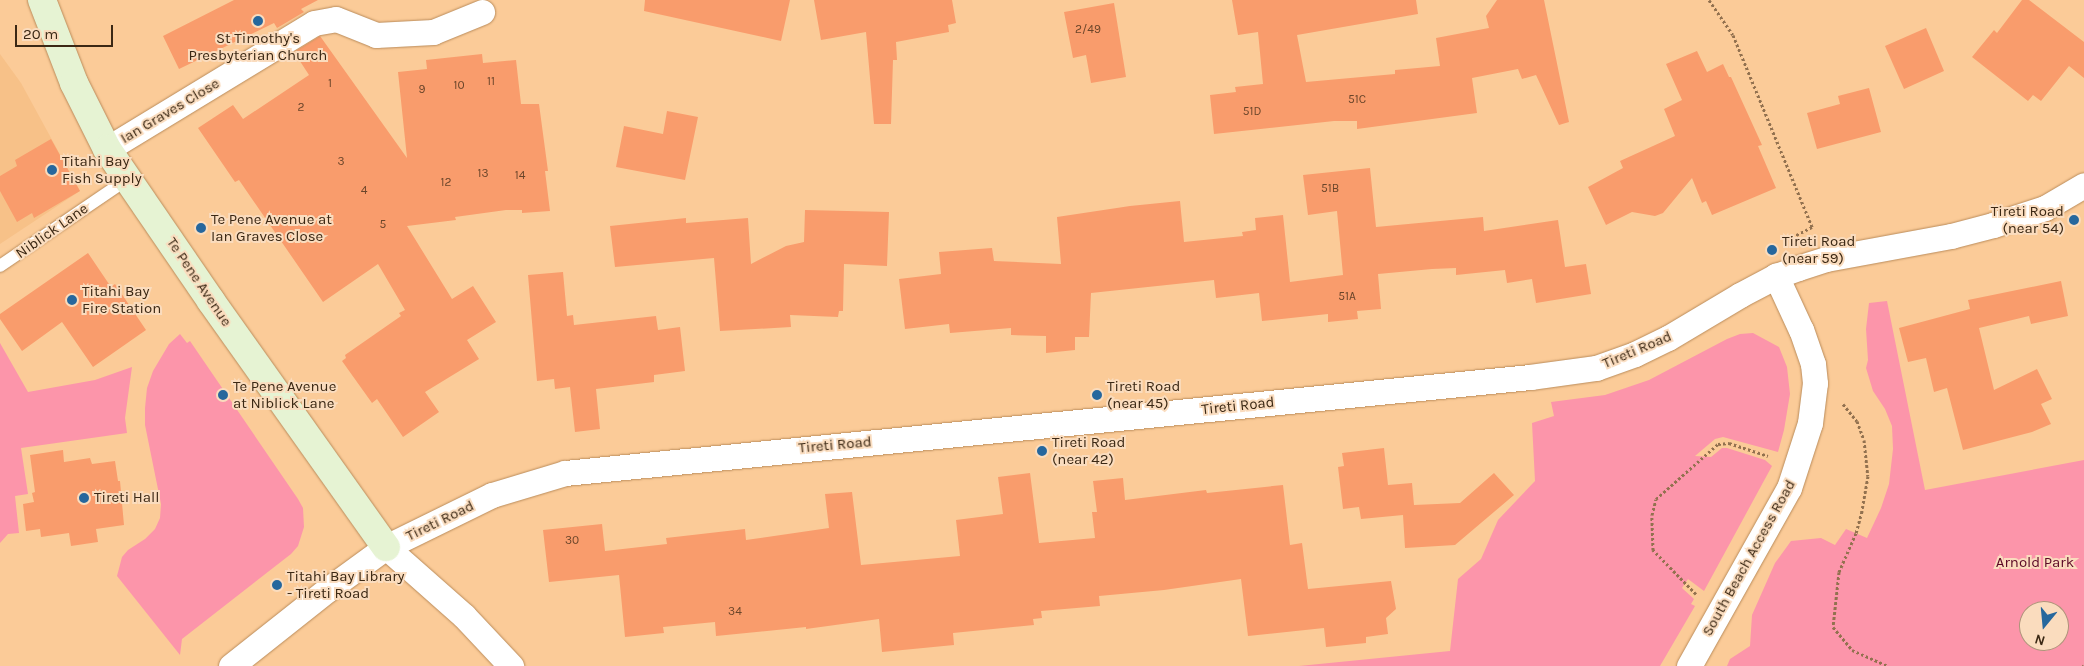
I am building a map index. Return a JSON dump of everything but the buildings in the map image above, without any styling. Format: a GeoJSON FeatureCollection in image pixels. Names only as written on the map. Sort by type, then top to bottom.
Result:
{"type":"FeatureCollection","features":[{"type":"Feature","properties":{"kind":"street","name":"Te Pene Avenue"},"geometry":{"type":"LineString","coordinates":[[42,0],[74,83],[107,149],[129,178],[211,301],[386,547]]}},
{"type":"Feature","properties":{"kind":"street","name":"Ian Graves Close"},"geometry":{"type":"LineString","coordinates":[[107,149],[314,23],[336,19],[376,35],[434,32],[482,12]]}},
{"type":"Feature","properties":{"kind":"street","name":"Tireti Road"},"geometry":{"type":"LineString","coordinates":[[230,666],[312,601],[386,547],[492,495],[565,473],[1530,377],[1596,368],[1635,354],[1668,338],[1776,276],[1826,259],[1951,236],[1993,226],[2046,208],[2084,185]]}},
{"type":"Feature","properties":{"kind":"street","name":"South Beach Access Road"},"geometry":{"type":"LineString","coordinates":[[1689,666],[1789,488],[1810,424],[1814,390],[1813,364],[1801,330],[1776,276]]}},
{"type":"Feature","properties":{"kind":"street"},"geometry":{"type":"LineString","coordinates":[[386,547],[464,616],[512,666]]}},
{"type":"Feature","properties":{"kind":"lane","name":"Niblick Lane"},"geometry":{"type":"LineString","coordinates":[[0,266],[129,178]]}},
{"type":"Feature","properties":{"kind":"path"},"geometry":{"type":"LineString","coordinates":[[1709,0],[1733,35],[1812,227],[1787,239]]}},
{"type":"Feature","properties":{"kind":"path"},"geometry":{"type":"LineString","coordinates":[[1814,390],[1831,394],[1844,404],[1857,421],[1864,440],[1867,461],[1866,492],[1856,533],[1839,572],[1833,627],[1852,650],[1888,666]]}},
{"type":"Feature","properties":{"kind":"path"},"geometry":{"type":"LineString","coordinates":[[1701,597],[1653,550],[1652,515],[1656,499],[1718,444],[1729,443],[1775,459]]}},
{"type":"Feature","properties":{"kind":"shaded area"},"geometry":{"type":"Polygon","coordinates":[[[0,54],[21,83],[80,191],[0,244],[0,54]]]}},
{"type":"Feature","properties":{"kind":"green space","name":"Arnold Park"},"geometry":{"type":"Polygon","coordinates":[[[1887,301],[1925,490],[2084,460],[2084,666],[1727,666],[1730,659],[1750,646],[1752,615],[1775,563],[1791,541],[1821,538],[1835,545],[1846,529],[1867,538],[1881,508],[1889,484],[1893,449],[1892,426],[1885,409],[1873,391],[1866,368],[1868,360],[1866,329],[1869,303],[1887,301]]]}},
{"type":"Feature","properties":{"kind":"green space"},"geometry":{"type":"Polygon","coordinates":[[[1753,333],[1779,347],[1787,367],[1790,394],[1778,452],[1723,437],[1715,439],[1695,456],[1711,457],[1722,448],[1727,448],[1765,460],[1772,466],[1704,591],[1688,579],[1682,588],[1694,599],[1691,604],[1695,606],[1660,666],[1299,666],[1450,651],[1458,579],[1481,559],[1498,520],[1535,481],[1532,423],[1554,416],[1551,402],[1605,395],[1649,380],[1727,339],[1740,334],[1753,333]]]}},
{"type":"Feature","properties":{"kind":"green space"},"geometry":{"type":"Polygon","coordinates":[[[180,334],[187,343],[190,341],[298,499],[303,508],[304,527],[298,546],[291,554],[182,639],[180,655],[117,576],[122,557],[155,529],[160,518],[161,504],[145,425],[147,388],[153,371],[169,344],[180,334]]]}},
{"type":"Feature","properties":{"kind":"green space"},"geometry":{"type":"Polygon","coordinates":[[[0,343],[28,392],[95,380],[132,367],[125,418],[127,433],[21,448],[28,494],[15,496],[19,533],[8,534],[0,543],[0,343]]]}},
{"type":"Feature","properties":{"kind":"place","name":"St Timothy's Presbyterian Church"},"geometry":{"type":"Point","coordinates":[258,21]}},
{"type":"Feature","properties":{"kind":"place","name":"Titahi Bay Fish Supply"},"geometry":{"type":"Point","coordinates":[52,170]}},
{"type":"Feature","properties":{"kind":"place","name":"Tireti Road (near 54)"},"geometry":{"type":"Point","coordinates":[2074,220]}},
{"type":"Feature","properties":{"kind":"place","name":"Te Pene Avenue at Ian Graves Close"},"geometry":{"type":"Point","coordinates":[201,228]}},
{"type":"Feature","properties":{"kind":"place","name":"Tireti Road (near 59)"},"geometry":{"type":"Point","coordinates":[1772,250]}},
{"type":"Feature","properties":{"kind":"place","name":"Titahi Bay Fire Station"},"geometry":{"type":"Point","coordinates":[72,300]}},
{"type":"Feature","properties":{"kind":"place","name":"Te Pene Avenue at Niblick Lane"},"geometry":{"type":"Point","coordinates":[223,395]}},
{"type":"Feature","properties":{"kind":"place","name":"Tireti Road (near 45)"},"geometry":{"type":"Point","coordinates":[1097,395]}},
{"type":"Feature","properties":{"kind":"place","name":"Tireti Road (near 42)"},"geometry":{"type":"Point","coordinates":[1042,451]}},
{"type":"Feature","properties":{"kind":"place","name":"Tireti Hall"},"geometry":{"type":"Point","coordinates":[84,498]}},
{"type":"Feature","properties":{"kind":"place","name":"Titahi Bay Library - Tireti Road"},"geometry":{"type":"Point","coordinates":[277,585]}}]}
